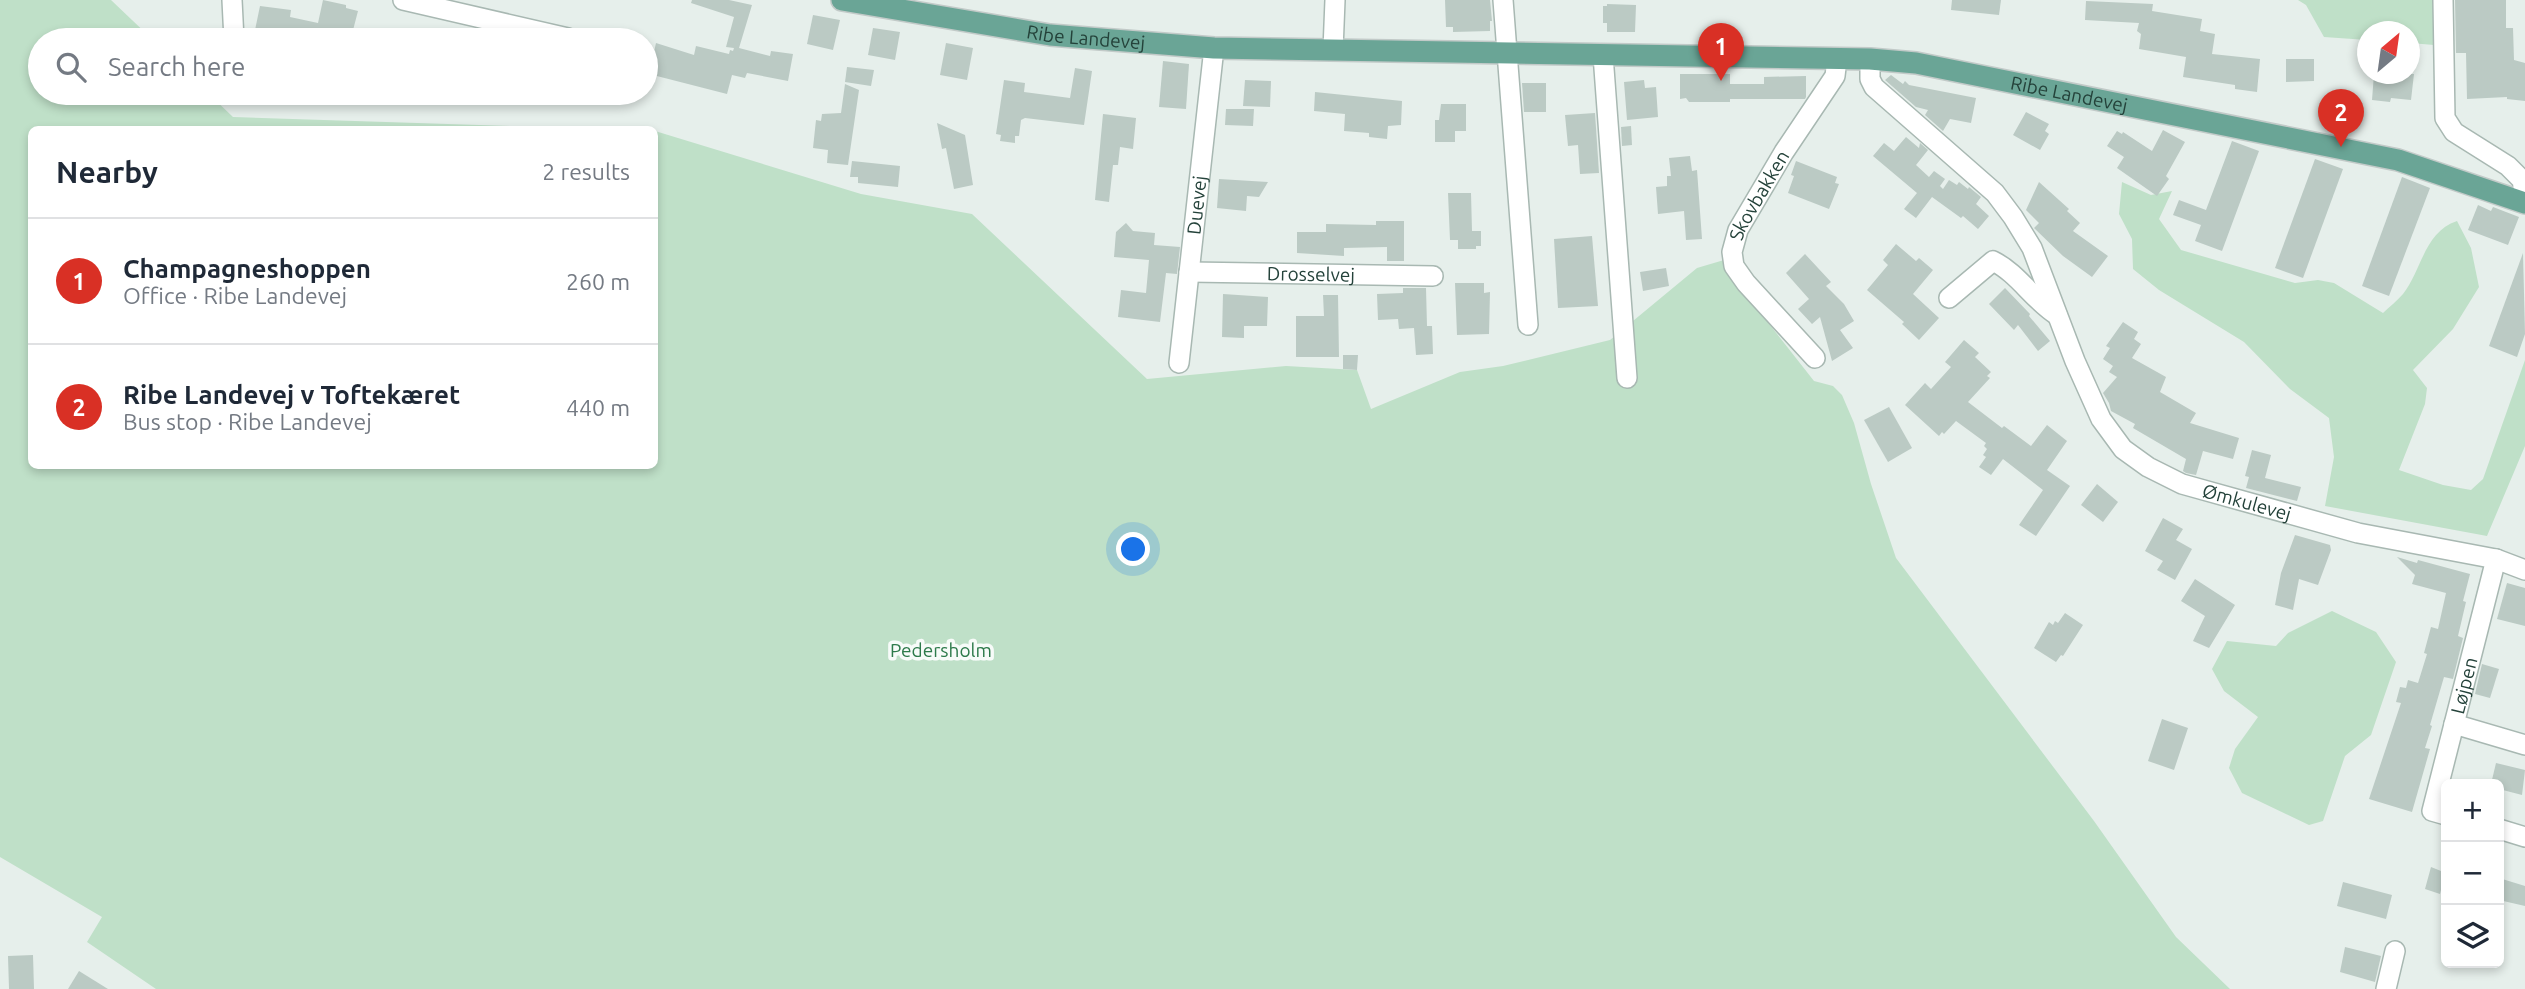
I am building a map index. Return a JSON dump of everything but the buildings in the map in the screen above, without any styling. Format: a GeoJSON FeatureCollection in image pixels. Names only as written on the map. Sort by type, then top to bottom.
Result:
{"type":"FeatureCollection","features":[{"type":"Feature","properties":{"kind":"main road","name":"Ribe Landevej"},"geometry":{"type":"LineString","coordinates":[[842,0],[1050,34],[1214,48],[1870,59],[1916,63],[2398,160],[2525,200]]}},
{"type":"Feature","properties":{"kind":"street"},"geometry":{"type":"LineString","coordinates":[[232,0],[233,28]]}},
{"type":"Feature","properties":{"kind":"street"},"geometry":{"type":"LineString","coordinates":[[402,0],[524,28]]}},
{"type":"Feature","properties":{"kind":"street"},"geometry":{"type":"LineString","coordinates":[[1333,50],[1335,0]]}},
{"type":"Feature","properties":{"kind":"street"},"geometry":{"type":"LineString","coordinates":[[1503,0],[1505,54],[1528,325]]}},
{"type":"Feature","properties":{"kind":"street"},"geometry":{"type":"LineString","coordinates":[[2443,0],[2445,118],[2454,132],[2508,166],[2522,180],[2525,200]]}},
{"type":"Feature","properties":{"kind":"street","name":"Duevej"},"geometry":{"type":"LineString","coordinates":[[1179,362],[1214,48]]}},
{"type":"Feature","properties":{"kind":"street"},"geometry":{"type":"LineString","coordinates":[[1603,55],[1628,378]]}},
{"type":"Feature","properties":{"kind":"street","name":"Skovbakken"},"geometry":{"type":"LineString","coordinates":[[1815,358],[1746,283],[1734,266],[1732,253],[1738,230],[1784,152],[1835,76],[1837,59]]}},
{"type":"Feature","properties":{"kind":"street","name":"Ømkulevej"},"geometry":{"type":"LineString","coordinates":[[1870,59],[1870,79],[1874,87],[1995,193],[2013,216],[2032,248],[2075,362],[2101,419],[2123,449],[2148,467],[2182,484],[2358,533],[2496,559],[2525,570]]}},
{"type":"Feature","properties":{"kind":"street"},"geometry":{"type":"LineString","coordinates":[[1949,298],[1993,261],[2004,266],[2042,305],[2058,316]]}},
{"type":"Feature","properties":{"kind":"street","name":"Drosselvej"},"geometry":{"type":"LineString","coordinates":[[1189,272],[1433,276]]}},
{"type":"Feature","properties":{"kind":"street","name":"Løjpen"},"geometry":{"type":"LineString","coordinates":[[2439,813],[2454,724],[2496,559]]}},
{"type":"Feature","properties":{"kind":"street"},"geometry":{"type":"LineString","coordinates":[[2454,724],[2525,745]]}},
{"type":"Feature","properties":{"kind":"street"},"geometry":{"type":"LineString","coordinates":[[2504,831],[2525,837]]}},
{"type":"Feature","properties":{"kind":"street"},"geometry":{"type":"LineString","coordinates":[[2386,989],[2395,951]]}},
{"type":"Feature","properties":{"kind":"green space","name":"Pedersholm"},"geometry":{"type":"Polygon","coordinates":[[[0,0],[111,0],[140,28],[28,28],[28,105],[220,105],[233,117],[510,126],[28,126],[28,469],[658,469],[658,132],[861,194],[972,214],[1147,379],[1286,366],[1357,370],[1371,409],[1460,372],[1503,366],[1610,340],[1697,268],[1724,260],[1730,274],[1814,381],[1833,386],[1842,395],[1854,423],[1896,558],[2094,821],[2176,937],[2230,989],[156,989],[87,942],[102,917],[0,857],[0,0]]]}},
{"type":"Feature","properties":{"kind":"green space"},"geometry":{"type":"Polygon","coordinates":[[[2298,0],[2434,0],[2434,45],[2420,44],[2420,21],[2357,21],[2357,39],[2324,37],[2306,5],[2298,0]]]}},
{"type":"Feature","properties":{"kind":"green space"},"geometry":{"type":"Polygon","coordinates":[[[2122,182],[2151,195],[2172,191],[2159,219],[2181,250],[2295,283],[2318,280],[2334,283],[2383,313],[2403,294],[2437,234],[2457,221],[2471,248],[2479,287],[2453,329],[2413,370],[2427,388],[2425,404],[2399,470],[2443,485],[2471,490],[2483,479],[2525,360],[2525,446],[2487,536],[2325,506],[2334,457],[2329,418],[2290,389],[2244,342],[2159,290],[2133,269],[2132,239],[2119,214],[2122,182]]]}},
{"type":"Feature","properties":{"kind":"green space"},"geometry":{"type":"Polygon","coordinates":[[[2332,611],[2376,632],[2396,662],[2371,735],[2345,756],[2323,821],[2309,825],[2242,793],[2229,768],[2235,749],[2258,717],[2224,691],[2212,669],[2227,641],[2276,646],[2288,633],[2332,611]]]}},
{"type":"Feature","properties":{"kind":"place","name":"Champagneshoppen"},"geometry":{"type":"Point","coordinates":[1721,81]}},
{"type":"Feature","properties":{"kind":"place","name":"Ribe Landevej v Toftekæret"},"geometry":{"type":"Point","coordinates":[2341,147]}}]}
